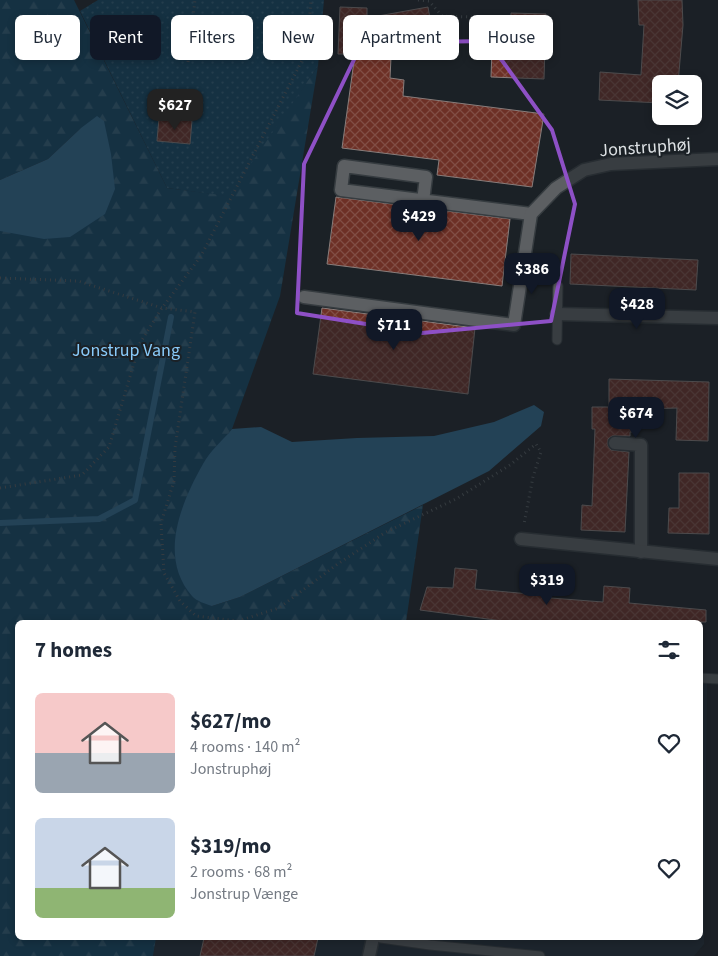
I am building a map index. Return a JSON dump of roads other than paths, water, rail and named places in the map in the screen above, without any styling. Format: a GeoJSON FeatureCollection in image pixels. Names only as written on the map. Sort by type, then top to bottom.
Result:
{"type":"FeatureCollection","features":[{"type":"Feature","properties":{"kind":"street","name":"Jonstruphøj"},"geometry":{"type":"LineString","coordinates":[[530,214],[556,188],[584,170],[611,164],[718,159]]}},
{"type":"Feature","properties":{"kind":"street"},"geometry":{"type":"LineString","coordinates":[[304,298],[514,325],[530,214],[423,201],[341,190],[344,166],[426,176],[423,201]]}},
{"type":"Feature","properties":{"kind":"street"},"geometry":{"type":"LineString","coordinates":[[557,314],[718,318]]}},
{"type":"Feature","properties":{"kind":"street"},"geometry":{"type":"LineString","coordinates":[[615,443],[641,445],[641,552]]}},
{"type":"Feature","properties":{"kind":"street"},"geometry":{"type":"LineString","coordinates":[[521,539],[718,559]]}},
{"type":"Feature","properties":{"kind":"street"},"geometry":{"type":"LineString","coordinates":[[369,956],[373,940]]}},
{"type":"Feature","properties":{"kind":"lane"},"geometry":{"type":"LineString","coordinates":[[557,340],[558,286]]}},
{"type":"Feature","properties":{"kind":"lane"},"geometry":{"type":"LineString","coordinates":[[703,678],[718,679]]}},
{"type":"Feature","properties":{"kind":"lane"},"geometry":{"type":"LineString","coordinates":[[395,940],[540,956]]}},
{"type":"Feature","properties":{"kind":"waterway"},"geometry":{"type":"LineString","coordinates":[[0,523],[99,519],[135,500],[171,317]]}},
{"type":"Feature","properties":{"kind":"park label","name":"Jonstrup Vang"},"geometry":{"type":"Point","coordinates":[126,350]}}]}
